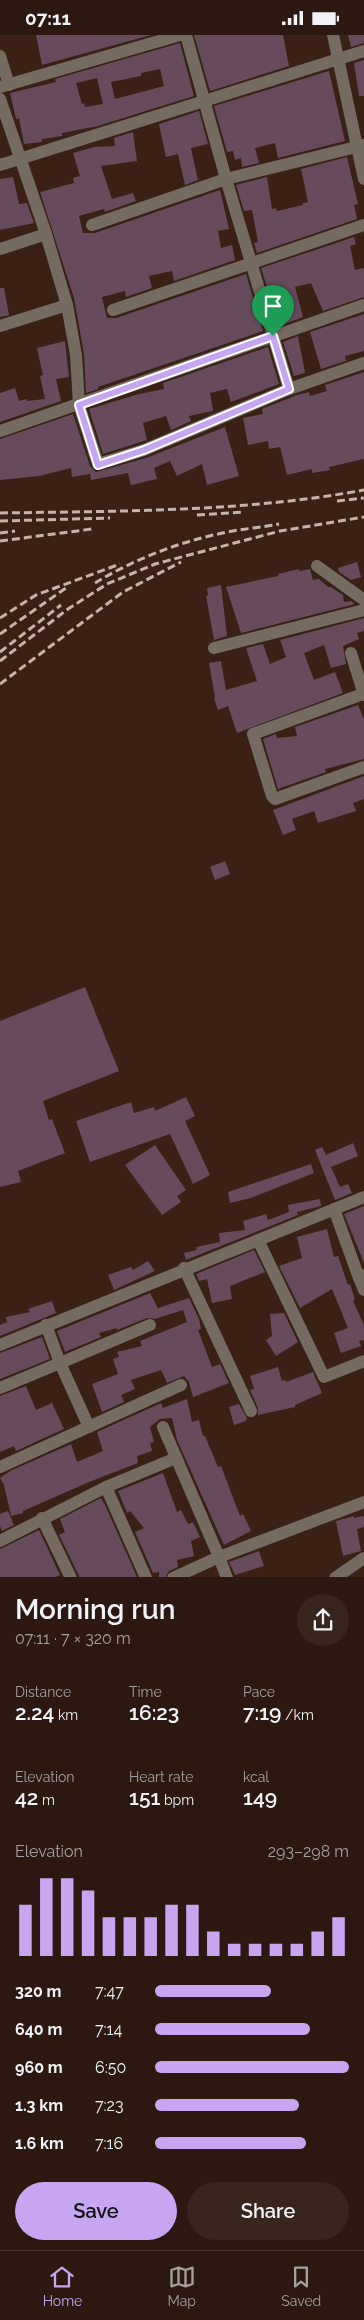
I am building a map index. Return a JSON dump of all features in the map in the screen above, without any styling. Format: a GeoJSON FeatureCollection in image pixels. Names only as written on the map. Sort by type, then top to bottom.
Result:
{"type":"FeatureCollection","features":[{"type":"Feature","properties":{"kind":"street"},"geometry":{"type":"LineString","coordinates":[[0,56],[4,86],[180,35]]}},
{"type":"Feature","properties":{"kind":"street"},"geometry":{"type":"LineString","coordinates":[[186,35],[203,100],[289,389]]}},
{"type":"Feature","properties":{"kind":"street"},"geometry":{"type":"LineString","coordinates":[[333,35],[361,146],[364,179]]}},
{"type":"Feature","properties":{"kind":"street"},"geometry":{"type":"LineString","coordinates":[[0,165],[364,51]]}},
{"type":"Feature","properties":{"kind":"street"},"geometry":{"type":"LineString","coordinates":[[0,99],[18,158],[46,234],[67,305],[76,355],[79,405],[98,465],[144,450],[289,389],[364,363]]}},
{"type":"Feature","properties":{"kind":"street"},"geometry":{"type":"LineString","coordinates":[[92,225],[226,179],[361,146]]}},
{"type":"Feature","properties":{"kind":"street"},"geometry":{"type":"LineString","coordinates":[[113,310],[364,225]]}},
{"type":"Feature","properties":{"kind":"street"},"geometry":{"type":"LineString","coordinates":[[0,249],[46,234]]}},
{"type":"Feature","properties":{"kind":"street"},"geometry":{"type":"LineString","coordinates":[[0,326],[67,305]]}},
{"type":"Feature","properties":{"kind":"street"},"geometry":{"type":"LineString","coordinates":[[0,431],[364,305]]}},
{"type":"Feature","properties":{"kind":"street"},"geometry":{"type":"LineString","coordinates":[[317,566],[364,600]]}},
{"type":"Feature","properties":{"kind":"street"},"geometry":{"type":"LineString","coordinates":[[214,648],[364,610]]}},
{"type":"Feature","properties":{"kind":"street"},"geometry":{"type":"LineString","coordinates":[[351,653],[364,694],[253,734],[272,796],[275,799],[364,767]]}},
{"type":"Feature","properties":{"kind":"street"},"geometry":{"type":"LineString","coordinates":[[0,1345],[184,1268],[364,1197]]}},
{"type":"Feature","properties":{"kind":"street"},"geometry":{"type":"LineString","coordinates":[[334,1209],[361,1276],[364,1290]]}},
{"type":"Feature","properties":{"kind":"street"},"geometry":{"type":"LineString","coordinates":[[258,1240],[324,1377],[364,1361]]}},
{"type":"Feature","properties":{"kind":"street"},"geometry":{"type":"LineString","coordinates":[[184,1268],[251,1411]]}},
{"type":"Feature","properties":{"kind":"street"},"geometry":{"type":"LineString","coordinates":[[46,1325],[60,1363],[89,1427]]}},
{"type":"Feature","properties":{"kind":"street"},"geometry":{"type":"LineString","coordinates":[[0,1388],[150,1325]]}},
{"type":"Feature","properties":{"kind":"street"},"geometry":{"type":"LineString","coordinates":[[0,1467],[181,1385]]}},
{"type":"Feature","properties":{"kind":"street"},"geometry":{"type":"LineString","coordinates":[[164,1427],[227,1577]]}},
{"type":"Feature","properties":{"kind":"street"},"geometry":{"type":"LineString","coordinates":[[0,1541],[106,1487],[176,1458]]}},
{"type":"Feature","properties":{"kind":"street"},"geometry":{"type":"LineString","coordinates":[[106,1487],[146,1577]]}},
{"type":"Feature","properties":{"kind":"street"},"geometry":{"type":"LineString","coordinates":[[173,1577],[219,1557],[364,1502]]}},
{"type":"Feature","properties":{"kind":"street"},"geometry":{"type":"LineString","coordinates":[[42,1518],[71,1577]]}},
{"type":"Feature","properties":{"kind":"street"},"geometry":{"type":"LineString","coordinates":[[335,1577],[364,1558]]}},
{"type":"Feature","properties":{"kind":"building"},"geometry":{"type":"Polygon","coordinates":[[[36,35],[151,35],[42,65],[36,35]]]}},
{"type":"Feature","properties":{"kind":"building"},"geometry":{"type":"Polygon","coordinates":[[[194,35],[283,35],[289,66],[210,91],[194,35]]]}},
{"type":"Feature","properties":{"kind":"building"},"geometry":{"type":"Polygon","coordinates":[[[348,35],[364,35],[364,43],[351,47],[348,35]]]}},
{"type":"Feature","properties":{"kind":"building"},"geometry":{"type":"Polygon","coordinates":[[[180,43],[194,96],[98,126],[62,133],[62,136],[42,139],[42,142],[24,144],[19,118],[16,119],[10,93],[56,82],[55,79],[180,43]],[[160,69],[141,73],[141,76],[111,82],[115,99],[164,86],[160,69]],[[97,78],[76,83],[82,104],[84,103],[85,107],[103,104],[97,78]]]}},
{"type":"Feature","properties":{"kind":"building"},"geometry":{"type":"Polygon","coordinates":[[[364,60],[364,96],[359,96],[354,63],[364,60]]]}},
{"type":"Feature","properties":{"kind":"building"},"geometry":{"type":"Polygon","coordinates":[[[329,71],[345,141],[278,158],[275,143],[255,148],[259,163],[242,167],[241,158],[235,160],[233,151],[227,152],[214,106],[329,71]]]}},
{"type":"Feature","properties":{"kind":"building"},"geometry":{"type":"Polygon","coordinates":[[[199,111],[208,144],[191,148],[198,180],[185,185],[178,154],[166,157],[159,124],[199,111]]]}},
{"type":"Feature","properties":{"kind":"building"},"geometry":{"type":"Polygon","coordinates":[[[133,132],[137,161],[101,166],[112,199],[133,193],[136,201],[105,212],[104,209],[79,216],[83,233],[95,233],[220,190],[229,229],[218,231],[221,248],[232,245],[235,260],[174,281],[172,271],[149,276],[152,288],[126,297],[125,291],[102,297],[107,318],[116,318],[246,274],[263,331],[98,387],[98,389],[86,393],[84,354],[74,298],[40,192],[74,183],[73,178],[80,176],[73,153],[94,147],[115,146],[114,138],[133,132]]]}},
{"type":"Feature","properties":{"kind":"building"},"geometry":{"type":"Polygon","coordinates":[[[347,157],[358,204],[354,205],[357,219],[257,253],[254,243],[258,242],[252,210],[244,211],[236,185],[267,177],[272,209],[276,208],[277,211],[303,205],[303,203],[308,202],[301,169],[347,157]]]}},
{"type":"Feature","properties":{"kind":"building"},"geometry":{"type":"Polygon","coordinates":[[[13,177],[19,204],[27,203],[34,223],[0,230],[0,179],[13,177]]]}},
{"type":"Feature","properties":{"kind":"building"},"geometry":{"type":"Polygon","coordinates":[[[354,237],[356,244],[350,246],[355,270],[364,268],[364,297],[323,311],[311,283],[295,287],[303,317],[279,326],[261,268],[354,237]]]}},
{"type":"Feature","properties":{"kind":"building"},"geometry":{"type":"Polygon","coordinates":[[[0,288],[4,288],[9,315],[0,317],[0,288]]]}},
{"type":"Feature","properties":{"kind":"building"},"geometry":{"type":"Polygon","coordinates":[[[364,314],[364,351],[345,356],[346,361],[321,369],[310,332],[364,314]]]}},
{"type":"Feature","properties":{"kind":"building"},"geometry":{"type":"Polygon","coordinates":[[[298,336],[305,373],[294,376],[283,342],[298,336]]]}},
{"type":"Feature","properties":{"kind":"building"},"geometry":{"type":"Polygon","coordinates":[[[65,341],[69,377],[56,379],[61,401],[0,422],[0,393],[15,388],[19,401],[45,399],[40,376],[43,375],[37,348],[65,341]]]}},
{"type":"Feature","properties":{"kind":"building"},"geometry":{"type":"Polygon","coordinates":[[[268,347],[279,384],[231,402],[227,389],[210,393],[213,411],[189,416],[191,421],[171,430],[166,416],[143,423],[147,440],[103,454],[89,409],[139,394],[164,389],[163,383],[268,347]]]}},
{"type":"Feature","properties":{"kind":"building"},"geometry":{"type":"Polygon","coordinates":[[[364,372],[364,459],[329,467],[330,470],[312,473],[312,469],[287,475],[280,447],[269,449],[268,441],[248,445],[243,418],[263,414],[262,409],[297,395],[309,392],[310,396],[327,391],[325,385],[364,372]]]}},
{"type":"Feature","properties":{"kind":"building"},"geometry":{"type":"Polygon","coordinates":[[[73,414],[90,466],[96,472],[146,458],[225,427],[239,476],[207,485],[202,464],[177,476],[170,461],[154,468],[157,479],[131,485],[128,473],[91,480],[90,474],[72,477],[71,468],[39,476],[0,480],[0,439],[73,414]]]}},
{"type":"Feature","properties":{"kind":"building"},"geometry":{"type":"Polygon","coordinates":[[[357,562],[361,577],[351,580],[339,572],[338,568],[357,562]]]}},
{"type":"Feature","properties":{"kind":"building"},"geometry":{"type":"Polygon","coordinates":[[[299,569],[299,571],[310,569],[313,580],[319,579],[328,587],[343,595],[344,602],[351,601],[355,604],[241,633],[226,587],[278,576],[278,574],[299,569]]]}},
{"type":"Feature","properties":{"kind":"building"},"geometry":{"type":"Polygon","coordinates":[[[221,585],[227,636],[214,640],[206,596],[208,595],[207,588],[221,585]]]}},
{"type":"Feature","properties":{"kind":"building"},"geometry":{"type":"Polygon","coordinates":[[[364,618],[364,631],[357,633],[359,639],[343,646],[346,664],[331,668],[324,645],[304,653],[314,680],[335,672],[343,693],[237,733],[228,706],[218,710],[214,698],[209,663],[221,661],[226,690],[257,681],[246,648],[263,644],[270,664],[286,657],[280,640],[364,618]]]}},
{"type":"Feature","properties":{"kind":"building"},"geometry":{"type":"Polygon","coordinates":[[[358,705],[364,719],[364,759],[325,769],[326,772],[278,789],[263,739],[276,734],[277,738],[297,736],[295,727],[358,705]]]}},
{"type":"Feature","properties":{"kind":"building"},"geometry":{"type":"Polygon","coordinates":[[[364,776],[364,799],[353,803],[356,811],[318,823],[314,811],[292,819],[296,830],[283,835],[273,810],[364,776]]]}},
{"type":"Feature","properties":{"kind":"building"},"geometry":{"type":"Polygon","coordinates":[[[225,861],[230,874],[215,880],[210,867],[225,861]]]}},
{"type":"Feature","properties":{"kind":"building"},"geometry":{"type":"Polygon","coordinates":[[[85,987],[119,1071],[43,1101],[49,1120],[52,1119],[65,1153],[18,1171],[21,1182],[0,1187],[0,1021],[85,987]]]}},
{"type":"Feature","properties":{"kind":"building"},"geometry":{"type":"Polygon","coordinates":[[[186,1097],[195,1116],[185,1121],[210,1175],[193,1184],[170,1134],[90,1162],[76,1121],[131,1102],[134,1113],[154,1107],[155,1111],[186,1097]]]}},
{"type":"Feature","properties":{"kind":"building"},"geometry":{"type":"Polygon","coordinates":[[[353,1143],[358,1156],[331,1167],[340,1187],[348,1184],[352,1193],[335,1200],[315,1150],[322,1147],[326,1155],[353,1143]]]}},
{"type":"Feature","properties":{"kind":"building"},"geometry":{"type":"Polygon","coordinates":[[[155,1145],[186,1190],[177,1196],[181,1202],[162,1215],[125,1165],[155,1145]]]}},
{"type":"Feature","properties":{"kind":"building"},"geometry":{"type":"Polygon","coordinates":[[[311,1164],[314,1173],[251,1198],[230,1203],[228,1192],[311,1164]]]}},
{"type":"Feature","properties":{"kind":"building"},"geometry":{"type":"Polygon","coordinates":[[[320,1199],[321,1206],[297,1212],[298,1215],[186,1260],[184,1253],[197,1250],[196,1247],[220,1242],[219,1233],[245,1230],[243,1221],[266,1214],[268,1220],[289,1212],[288,1205],[320,1199]]]}},
{"type":"Feature","properties":{"kind":"building"},"geometry":{"type":"Polygon","coordinates":[[[364,1206],[364,1263],[344,1214],[364,1206]]]}},
{"type":"Feature","properties":{"kind":"building"},"geometry":{"type":"Polygon","coordinates":[[[327,1229],[334,1257],[338,1256],[348,1285],[350,1284],[355,1300],[353,1301],[364,1325],[364,1340],[359,1341],[361,1346],[341,1353],[334,1333],[348,1328],[332,1289],[300,1308],[279,1266],[302,1258],[297,1237],[327,1229]]]}},
{"type":"Feature","properties":{"kind":"building"},"geometry":{"type":"Polygon","coordinates":[[[254,1250],[265,1272],[230,1286],[232,1299],[212,1303],[207,1279],[199,1281],[196,1274],[254,1250]]]}},
{"type":"Feature","properties":{"kind":"building"},"geometry":{"type":"Polygon","coordinates":[[[148,1261],[155,1271],[114,1290],[108,1275],[131,1267],[133,1270],[148,1261]]]}},
{"type":"Feature","properties":{"kind":"building"},"geometry":{"type":"Polygon","coordinates":[[[150,1293],[158,1308],[189,1298],[199,1319],[201,1329],[198,1330],[212,1367],[220,1364],[229,1383],[193,1397],[189,1382],[184,1376],[167,1383],[161,1370],[131,1380],[135,1389],[121,1395],[124,1402],[102,1412],[92,1384],[118,1374],[113,1359],[119,1357],[117,1352],[142,1346],[140,1341],[187,1322],[183,1310],[155,1319],[147,1318],[117,1330],[117,1328],[99,1333],[101,1337],[65,1352],[57,1331],[150,1293]]]}},
{"type":"Feature","properties":{"kind":"building"},"geometry":{"type":"Polygon","coordinates":[[[52,1301],[56,1313],[0,1336],[0,1325],[7,1322],[6,1317],[30,1312],[28,1309],[52,1301]]]}},
{"type":"Feature","properties":{"kind":"building"},"geometry":{"type":"Polygon","coordinates":[[[284,1313],[298,1342],[276,1356],[266,1340],[272,1336],[270,1314],[284,1313]]]}},
{"type":"Feature","properties":{"kind":"building"},"geometry":{"type":"Polygon","coordinates":[[[42,1337],[50,1359],[0,1379],[0,1353],[42,1337]]]}},
{"type":"Feature","properties":{"kind":"building"},"geometry":{"type":"Polygon","coordinates":[[[278,1367],[282,1381],[285,1380],[286,1382],[313,1372],[322,1393],[295,1405],[295,1407],[258,1415],[258,1408],[250,1390],[254,1389],[250,1376],[278,1367]]]}},
{"type":"Feature","properties":{"kind":"building"},"geometry":{"type":"Polygon","coordinates":[[[26,1386],[36,1410],[52,1403],[64,1429],[16,1451],[14,1446],[0,1452],[0,1396],[26,1386]]]}},
{"type":"Feature","properties":{"kind":"building"},"geometry":{"type":"Polygon","coordinates":[[[187,1399],[192,1422],[199,1420],[203,1436],[205,1436],[218,1467],[221,1466],[240,1516],[243,1514],[251,1531],[224,1545],[177,1440],[172,1418],[160,1419],[150,1427],[154,1442],[150,1443],[152,1451],[137,1456],[138,1463],[89,1482],[23,1511],[23,1513],[11,1516],[4,1485],[0,1478],[10,1471],[71,1444],[77,1462],[103,1451],[97,1432],[161,1403],[163,1408],[187,1399]]]}},
{"type":"Feature","properties":{"kind":"building"},"geometry":{"type":"Polygon","coordinates":[[[239,1404],[247,1418],[246,1421],[234,1425],[229,1407],[239,1404]]]}},
{"type":"Feature","properties":{"kind":"building"},"geometry":{"type":"Polygon","coordinates":[[[163,1473],[177,1512],[181,1510],[188,1524],[193,1522],[200,1537],[191,1541],[194,1556],[177,1560],[178,1567],[169,1571],[166,1577],[159,1577],[159,1572],[153,1573],[135,1532],[144,1528],[130,1511],[127,1513],[118,1491],[163,1473]]]}},
{"type":"Feature","properties":{"kind":"building"},"geometry":{"type":"Polygon","coordinates":[[[101,1498],[137,1577],[80,1577],[59,1535],[65,1532],[60,1519],[101,1498]]]}},
{"type":"Feature","properties":{"kind":"building"},"geometry":{"type":"Polygon","coordinates":[[[8,1511],[14,1525],[2,1531],[0,1514],[8,1511]]]}},
{"type":"Feature","properties":{"kind":"building"},"geometry":{"type":"Polygon","coordinates":[[[354,1516],[354,1518],[364,1516],[364,1527],[357,1529],[361,1551],[343,1556],[336,1521],[354,1516]]]}},
{"type":"Feature","properties":{"kind":"building"},"geometry":{"type":"Polygon","coordinates":[[[39,1530],[60,1575],[55,1577],[0,1577],[0,1549],[39,1530]]]}},
{"type":"Feature","properties":{"kind":"building"},"geometry":{"type":"Polygon","coordinates":[[[259,1551],[264,1566],[235,1575],[229,1562],[259,1551]]]}},
{"type":"Feature","properties":{"kind":"railway"},"geometry":{"type":"LineString","coordinates":[[0,513],[183,509],[274,503],[364,490]]}},
{"type":"Feature","properties":{"kind":"railway"},"geometry":{"type":"LineString","coordinates":[[337,501],[364,498]]}},
{"type":"Feature","properties":{"kind":"railway"},"geometry":{"type":"LineString","coordinates":[[197,515],[245,512]]}},
{"type":"Feature","properties":{"kind":"railway"},"geometry":{"type":"LineString","coordinates":[[0,661],[68,609],[107,584],[155,564],[280,531],[364,517]]}},
{"type":"Feature","properties":{"kind":"railway"},"geometry":{"type":"LineString","coordinates":[[0,521],[110,518]]}},
{"type":"Feature","properties":{"kind":"railway"},"geometry":{"type":"LineString","coordinates":[[95,583],[139,560],[186,542],[226,532],[279,524]]}},
{"type":"Feature","properties":{"kind":"railway"},"geometry":{"type":"LineString","coordinates":[[0,541],[92,529]]}},
{"type":"Feature","properties":{"kind":"railway"},"geometry":{"type":"LineString","coordinates":[[0,533],[15,531]]}},
{"type":"Feature","properties":{"kind":"railway"},"geometry":{"type":"LineString","coordinates":[[0,684],[123,592],[181,562]]}},
{"type":"Feature","properties":{"kind":"railway"},"geometry":{"type":"LineString","coordinates":[[0,618],[36,595],[120,564]]}},
{"type":"Feature","properties":{"kind":"railway"},"geometry":{"type":"LineString","coordinates":[[0,634],[66,588]]}},
{"type":"Feature","properties":{"kind":"railway"},"geometry":{"type":"LineString","coordinates":[[0,652],[61,605]]}},
{"type":"Feature","properties":{"kind":"route"},"geometry":{"type":"LineString","coordinates":[[273,336],[289,389],[144,450],[98,465],[79,405],[273,336]]}}]}
